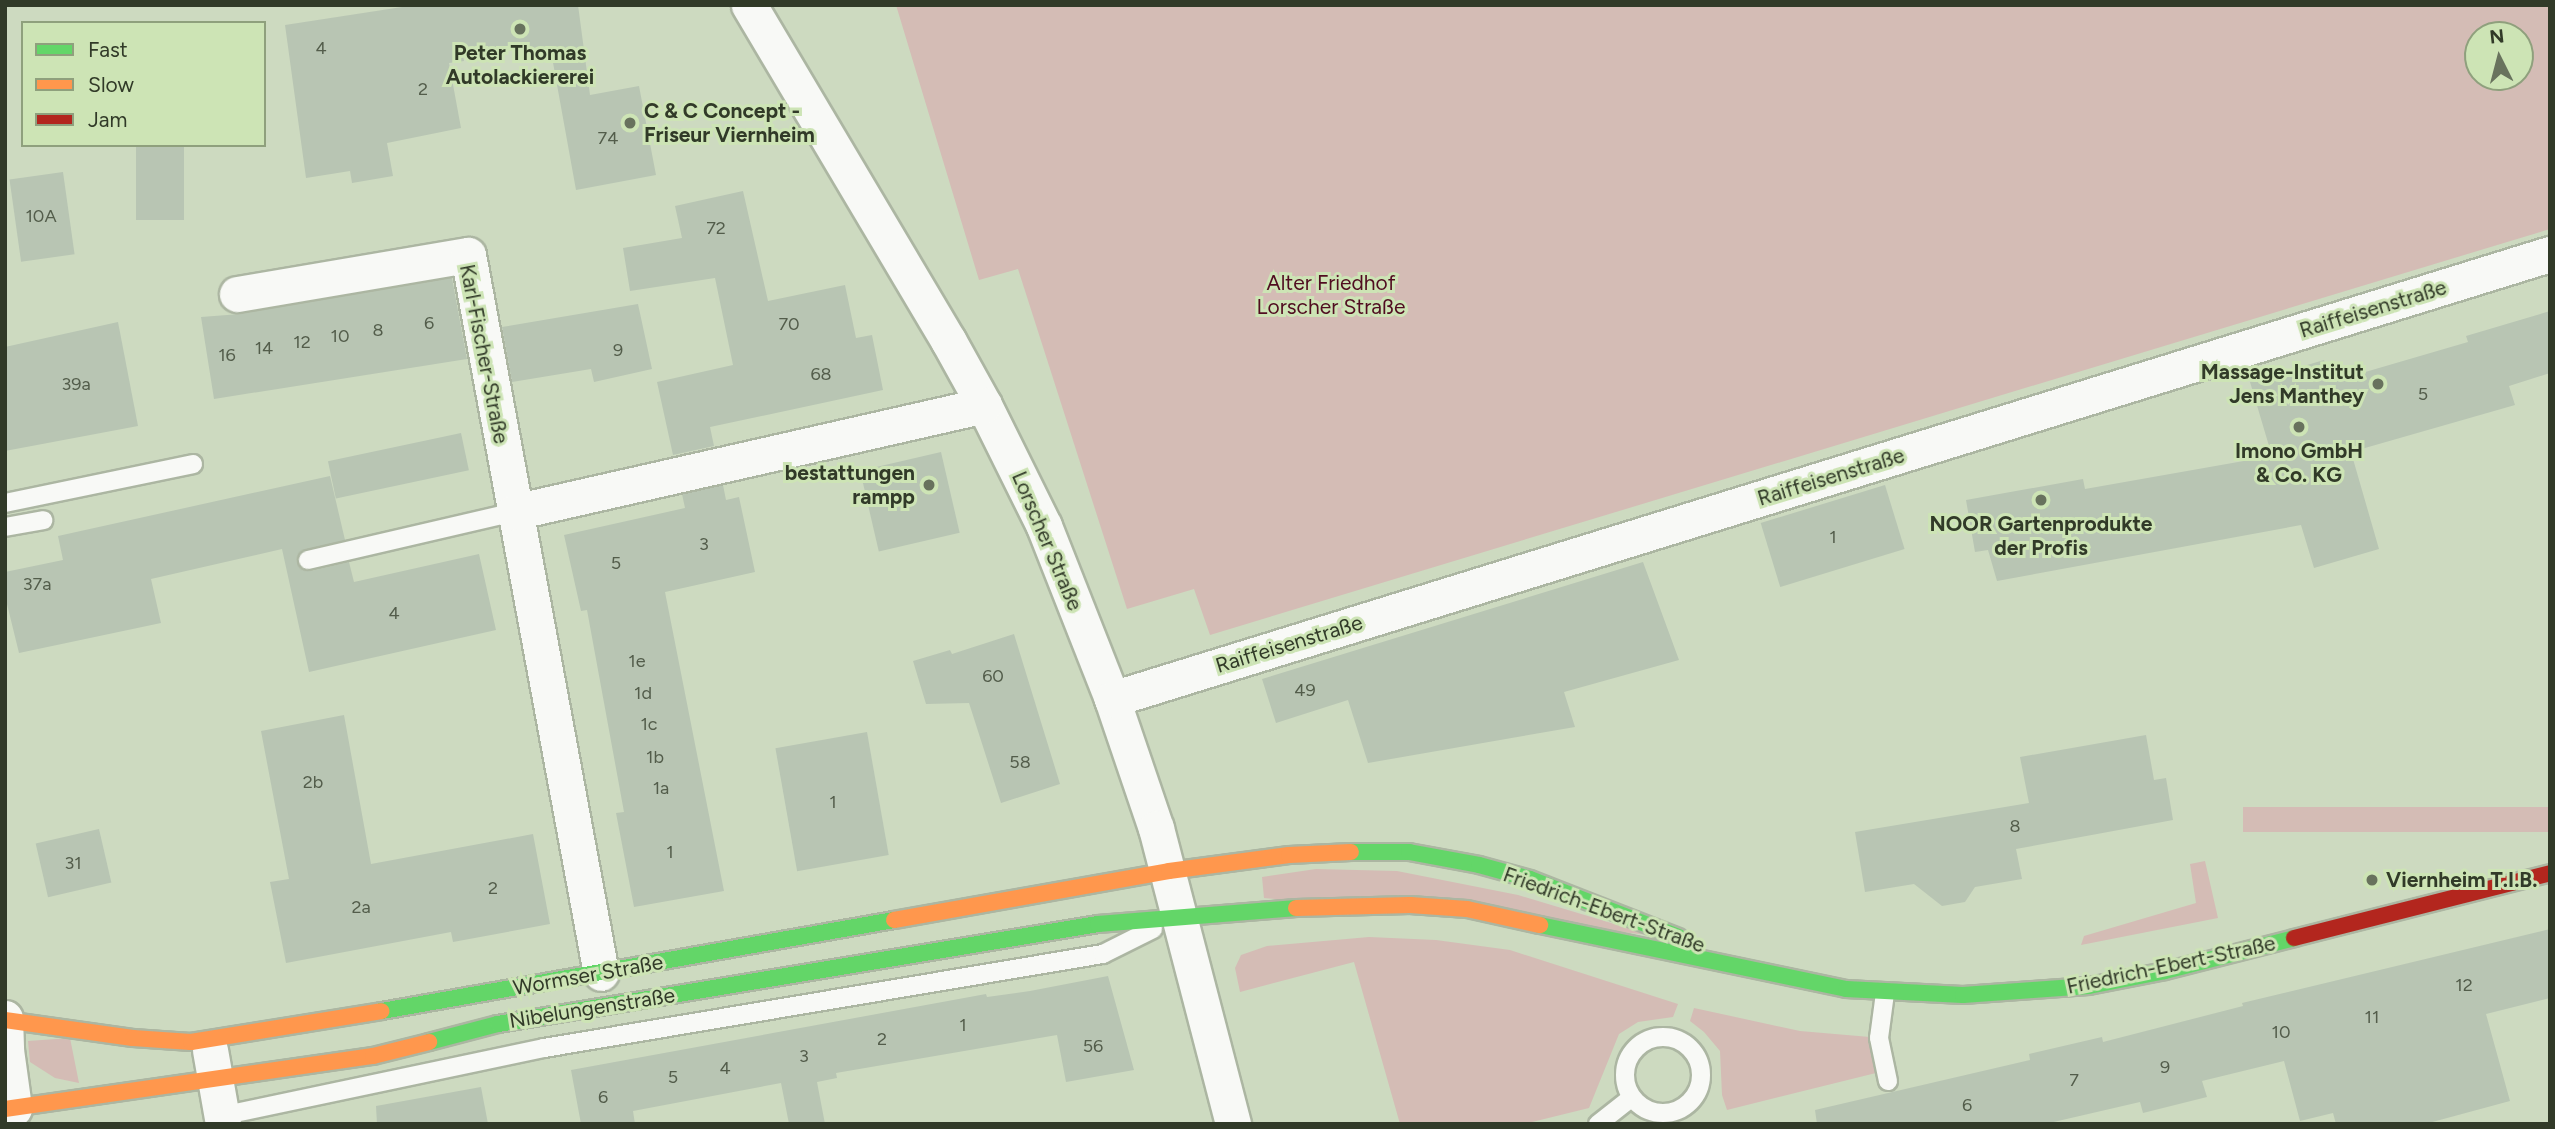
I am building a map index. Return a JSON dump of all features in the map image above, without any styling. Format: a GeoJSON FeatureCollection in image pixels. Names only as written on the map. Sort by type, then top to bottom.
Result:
{"type":"FeatureCollection","features":[{"type":"Feature","properties":{"kind":"street","name":"Lorscher Straße"},"geometry":{"type":"LineString","coordinates":[[749,5],[984,405],[1044,526],[1112,699],[1169,871],[1233,1124]]}},
{"type":"Feature","properties":{"kind":"street","name":"Raiffeisenstraße"},"geometry":{"type":"LineString","coordinates":[[1112,699],[2550,254]]}},
{"type":"Feature","properties":{"kind":"street","name":"Karl-Fischer-Straße"},"geometry":{"type":"LineString","coordinates":[[237,294],[468,255],[601,973]]}},
{"type":"Feature","properties":{"kind":"street"},"geometry":{"type":"LineString","coordinates":[[514,512],[984,405]]}},
{"type":"Feature","properties":{"kind":"street","name":"Friedrich-Ebert-Straße"},"geometry":{"type":"LineString","coordinates":[[1169,871],[1303,854],[1409,852],[1530,879],[1785,978]]}},
{"type":"Feature","properties":{"kind":"street","name":"Wormser Straße"},"geometry":{"type":"LineString","coordinates":[[5,1019],[168,1042],[209,1040],[1169,871]]}},
{"type":"Feature","properties":{"kind":"street","name":"Friedrich-Ebert-Straße"},"geometry":{"type":"LineString","coordinates":[[1180,915],[1343,906],[1410,905],[1467,909],[1785,978],[1885,993],[1963,995],[2089,986],[2243,953],[2550,873]]}},
{"type":"Feature","properties":{"kind":"street","name":"Nibelungenstraße"},"geometry":{"type":"LineString","coordinates":[[9,1108],[373,1056],[498,1024],[1098,924],[1180,915]]}},
{"type":"Feature","properties":{"kind":"street"},"geometry":{"type":"LineString","coordinates":[[5,1019],[9,1108]]}},
{"type":"Feature","properties":{"kind":"street"},"geometry":{"type":"LineString","coordinates":[[209,1040],[222,1120]]}},
{"type":"Feature","properties":{"kind":"lane"},"geometry":{"type":"LineString","coordinates":[[5,503],[193,464]]}},
{"type":"Feature","properties":{"kind":"lane"},"geometry":{"type":"LineString","coordinates":[[308,560],[514,512]]}},
{"type":"Feature","properties":{"kind":"lane"},"geometry":{"type":"LineString","coordinates":[[5,527],[43,520]]}},
{"type":"Feature","properties":{"kind":"lane"},"geometry":{"type":"LineString","coordinates":[[222,1120],[544,1048],[1103,954],[1180,915]]}},
{"type":"Feature","properties":{"kind":"lane"},"geometry":{"type":"LineString","coordinates":[[1885,993],[1880,1038],[1888,1081]]}},
{"type":"Feature","properties":{"kind":"lane"},"geometry":{"type":"LineString","coordinates":[[1671,1037],[1693,1052],[1701,1077],[1691,1101],[1683,1107],[1672,1112],[1651,1111],[1631,1098],[1624,1072],[1635,1048],[1645,1041],[1671,1037]]}},
{"type":"Feature","properties":{"kind":"lane"},"geometry":{"type":"LineString","coordinates":[[1598,1124],[1631,1098]]}},
{"type":"Feature","properties":{"kind":"green space","name":"Alter Friedhof Lorscher Straße"},"geometry":{"type":"Polygon","coordinates":[[[896,5],[2550,5],[2550,229],[1210,635],[1194,589],[1127,609],[1018,269],[979,280],[896,5]]]}},
{"type":"Feature","properties":{"kind":"green space"},"geometry":{"type":"Polygon","coordinates":[[[2243,807],[2550,807],[2550,832],[2243,832],[2243,807]]]}},
{"type":"Feature","properties":{"kind":"green space"},"geometry":{"type":"Polygon","coordinates":[[[2205,861],[2218,918],[2081,945],[2084,936],[2196,903],[2190,864],[2205,861]]]}},
{"type":"Feature","properties":{"kind":"green space"},"geometry":{"type":"Polygon","coordinates":[[[1316,869],[1397,871],[1518,895],[1651,935],[1264,898],[1262,877],[1316,869]]]}},
{"type":"Feature","properties":{"kind":"green space"},"geometry":{"type":"Polygon","coordinates":[[[1369,937],[1436,940],[1510,950],[1678,1004],[1673,1017],[1638,1022],[1619,1034],[1589,1108],[1524,1124],[1400,1124],[1354,962],[1240,992],[1235,968],[1241,955],[1267,946],[1369,937]]]}},
{"type":"Feature","properties":{"kind":"green space"},"geometry":{"type":"Polygon","coordinates":[[[1694,1008],[1800,1031],[1870,1037],[1876,1073],[1727,1110],[1722,1095],[1720,1051],[1704,1032],[1690,1021],[1694,1008]]]}},
{"type":"Feature","properties":{"kind":"green space"},"geometry":{"type":"Polygon","coordinates":[[[70,1038],[79,1083],[55,1078],[30,1062],[28,1041],[70,1038]]]}},
{"type":"Feature","properties":{"kind":"building"},"geometry":{"type":"Polygon","coordinates":[[[415,5],[578,5],[590,95],[639,86],[656,175],[576,190],[550,46],[463,56],[464,61],[449,63],[461,128],[387,143],[393,176],[352,183],[350,171],[306,178],[285,25],[415,5]]]}},
{"type":"Feature","properties":{"kind":"building"},"geometry":{"type":"Polygon","coordinates":[[[136,147],[184,147],[184,220],[136,220],[136,147]]]}},
{"type":"Feature","properties":{"kind":"building"},"geometry":{"type":"Polygon","coordinates":[[[63,172],[75,254],[21,262],[10,180],[63,172]]]}},
{"type":"Feature","properties":{"kind":"building"},"geometry":{"type":"Polygon","coordinates":[[[743,191],[768,301],[845,285],[856,338],[872,335],[883,390],[710,427],[714,446],[673,455],[657,382],[733,365],[715,278],[630,291],[623,248],[682,238],[675,206],[743,191]]]}},
{"type":"Feature","properties":{"kind":"building"},"geometry":{"type":"Polygon","coordinates":[[[452,278],[467,359],[214,399],[201,317],[240,314],[452,278]]]}},
{"type":"Feature","properties":{"kind":"building"},"geometry":{"type":"Polygon","coordinates":[[[638,304],[652,369],[594,382],[591,369],[512,382],[502,327],[638,304]]]}},
{"type":"Feature","properties":{"kind":"building"},"geometry":{"type":"Polygon","coordinates":[[[2550,311],[2550,373],[2509,386],[2515,405],[2351,452],[2379,549],[2314,568],[2301,525],[1997,581],[1988,550],[1975,552],[1966,500],[2083,479],[2085,489],[2272,456],[2250,382],[2324,360],[2331,382],[2468,342],[2466,336],[2550,311]]]}},
{"type":"Feature","properties":{"kind":"building"},"geometry":{"type":"Polygon","coordinates":[[[118,322],[138,426],[5,451],[5,347],[118,322]]]}},
{"type":"Feature","properties":{"kind":"building"},"geometry":{"type":"Polygon","coordinates":[[[461,433],[469,470],[336,498],[328,461],[461,433]]]}},
{"type":"Feature","properties":{"kind":"building"},"geometry":{"type":"Polygon","coordinates":[[[941,452],[960,533],[879,552],[860,471],[941,452]]]}},
{"type":"Feature","properties":{"kind":"building"},"geometry":{"type":"Polygon","coordinates":[[[330,476],[345,540],[301,551],[297,562],[300,568],[311,571],[349,562],[354,582],[479,554],[496,630],[309,672],[282,549],[151,579],[161,623],[19,653],[5,596],[5,572],[63,560],[58,536],[330,476]]]}},
{"type":"Feature","properties":{"kind":"building"},"geometry":{"type":"Polygon","coordinates":[[[723,485],[726,500],[739,497],[755,572],[665,592],[724,891],[634,907],[616,813],[624,812],[587,610],[581,611],[564,535],[685,508],[682,494],[723,485]]]}},
{"type":"Feature","properties":{"kind":"building"},"geometry":{"type":"Polygon","coordinates":[[[1885,485],[1905,549],[1780,587],[1761,523],[1885,485]]]}},
{"type":"Feature","properties":{"kind":"building"},"geometry":{"type":"Polygon","coordinates":[[[1643,562],[1679,660],[1564,692],[1575,727],[1368,763],[1348,700],[1276,723],[1262,679],[1643,562]]]}},
{"type":"Feature","properties":{"kind":"building"},"geometry":{"type":"Polygon","coordinates":[[[1014,634],[1060,784],[1001,803],[969,703],[926,704],[913,661],[950,650],[952,654],[1014,634]]]}},
{"type":"Feature","properties":{"kind":"building"},"geometry":{"type":"Polygon","coordinates":[[[344,715],[371,864],[533,834],[550,924],[453,942],[451,932],[286,963],[270,882],[289,879],[261,731],[344,715]]]}},
{"type":"Feature","properties":{"kind":"building"},"geometry":{"type":"Polygon","coordinates":[[[867,732],[889,855],[797,871],[775,748],[867,732]]]}},
{"type":"Feature","properties":{"kind":"building"},"geometry":{"type":"Polygon","coordinates":[[[2146,735],[2154,780],[2166,778],[2173,820],[2016,849],[2022,879],[1975,887],[1965,902],[1942,906],[1914,884],[1865,892],[1855,832],[2029,803],[2020,757],[2146,735]]]}},
{"type":"Feature","properties":{"kind":"building"},"geometry":{"type":"Polygon","coordinates":[[[99,829],[111,883],[48,897],[36,844],[99,829]]]}},
{"type":"Feature","properties":{"kind":"building"},"geometry":{"type":"Polygon","coordinates":[[[2550,929],[2550,998],[2486,1014],[2510,1101],[2425,1124],[2336,1124],[2333,1113],[2300,1121],[2284,1061],[2202,1081],[2207,1097],[2143,1113],[2140,1102],[2045,1124],[1817,1124],[1815,1110],[2030,1060],[2029,1054],[2102,1037],[2103,1042],[2243,1006],[2242,1003],[2550,929]]]}},
{"type":"Feature","properties":{"kind":"building"},"geometry":{"type":"Polygon","coordinates":[[[1108,976],[1134,1070],[1066,1082],[1057,1035],[836,1073],[837,1078],[817,1082],[825,1124],[789,1124],[781,1083],[633,1111],[635,1124],[581,1124],[571,1070],[986,994],[987,997],[1030,991],[1108,976]]]}},
{"type":"Feature","properties":{"kind":"building"},"geometry":{"type":"Polygon","coordinates":[[[481,1087],[488,1124],[377,1124],[376,1106],[481,1087]]]}},
{"type":"Feature","properties":{"kind":"traffic: fast"},"geometry":{"type":"LineString","coordinates":[[1351,852],[1409,852],[1479,865],[1530,879],[1679,937]]}},
{"type":"Feature","properties":{"kind":"traffic: fast"},"geometry":{"type":"LineString","coordinates":[[429,1042],[498,1024],[1098,924],[1296,908]]}},
{"type":"Feature","properties":{"kind":"traffic: fast"},"geometry":{"type":"LineString","coordinates":[[382,1011],[894,920]]}},
{"type":"Feature","properties":{"kind":"traffic: fast"},"geometry":{"type":"LineString","coordinates":[[1540,925],[1846,989],[1963,995],[2089,986],[2165,971],[2294,938]]}},
{"type":"Feature","properties":{"kind":"traffic: slow"},"geometry":{"type":"LineString","coordinates":[[894,920],[1169,871],[1289,855],[1351,852]]}},
{"type":"Feature","properties":{"kind":"traffic: slow"},"geometry":{"type":"LineString","coordinates":[[1296,908],[1410,905],[1467,909],[1540,925]]}},
{"type":"Feature","properties":{"kind":"traffic: slow"},"geometry":{"type":"LineString","coordinates":[[5,1020],[133,1038],[191,1042],[382,1011]]}},
{"type":"Feature","properties":{"kind":"traffic: slow"},"geometry":{"type":"LineString","coordinates":[[5,1109],[373,1056],[429,1042]]}},
{"type":"Feature","properties":{"kind":"traffic: jam"},"geometry":{"type":"LineString","coordinates":[[2294,938],[2550,873]]}},
{"type":"Feature","properties":{"kind":"place","name":"Peter Thomas Autolackiererei"},"geometry":{"type":"Point","coordinates":[520,29]}},
{"type":"Feature","properties":{"kind":"place","name":"C & C Concept - Friseur Viernheim"},"geometry":{"type":"Point","coordinates":[630,123]}},
{"type":"Feature","properties":{"kind":"place","name":"Massage-Institut Jens Manthey"},"geometry":{"type":"Point","coordinates":[2378,384]}},
{"type":"Feature","properties":{"kind":"place","name":"Imono GmbH & Co. KG"},"geometry":{"type":"Point","coordinates":[2299,427]}},
{"type":"Feature","properties":{"kind":"place","name":"bestattungen rampp"},"geometry":{"type":"Point","coordinates":[929,485]}},
{"type":"Feature","properties":{"kind":"place","name":"NOOR Gartenprodukte der Profis"},"geometry":{"type":"Point","coordinates":[2041,500]}},
{"type":"Feature","properties":{"kind":"place","name":"Viernheim T.I.B."},"geometry":{"type":"Point","coordinates":[2372,880]}}]}
